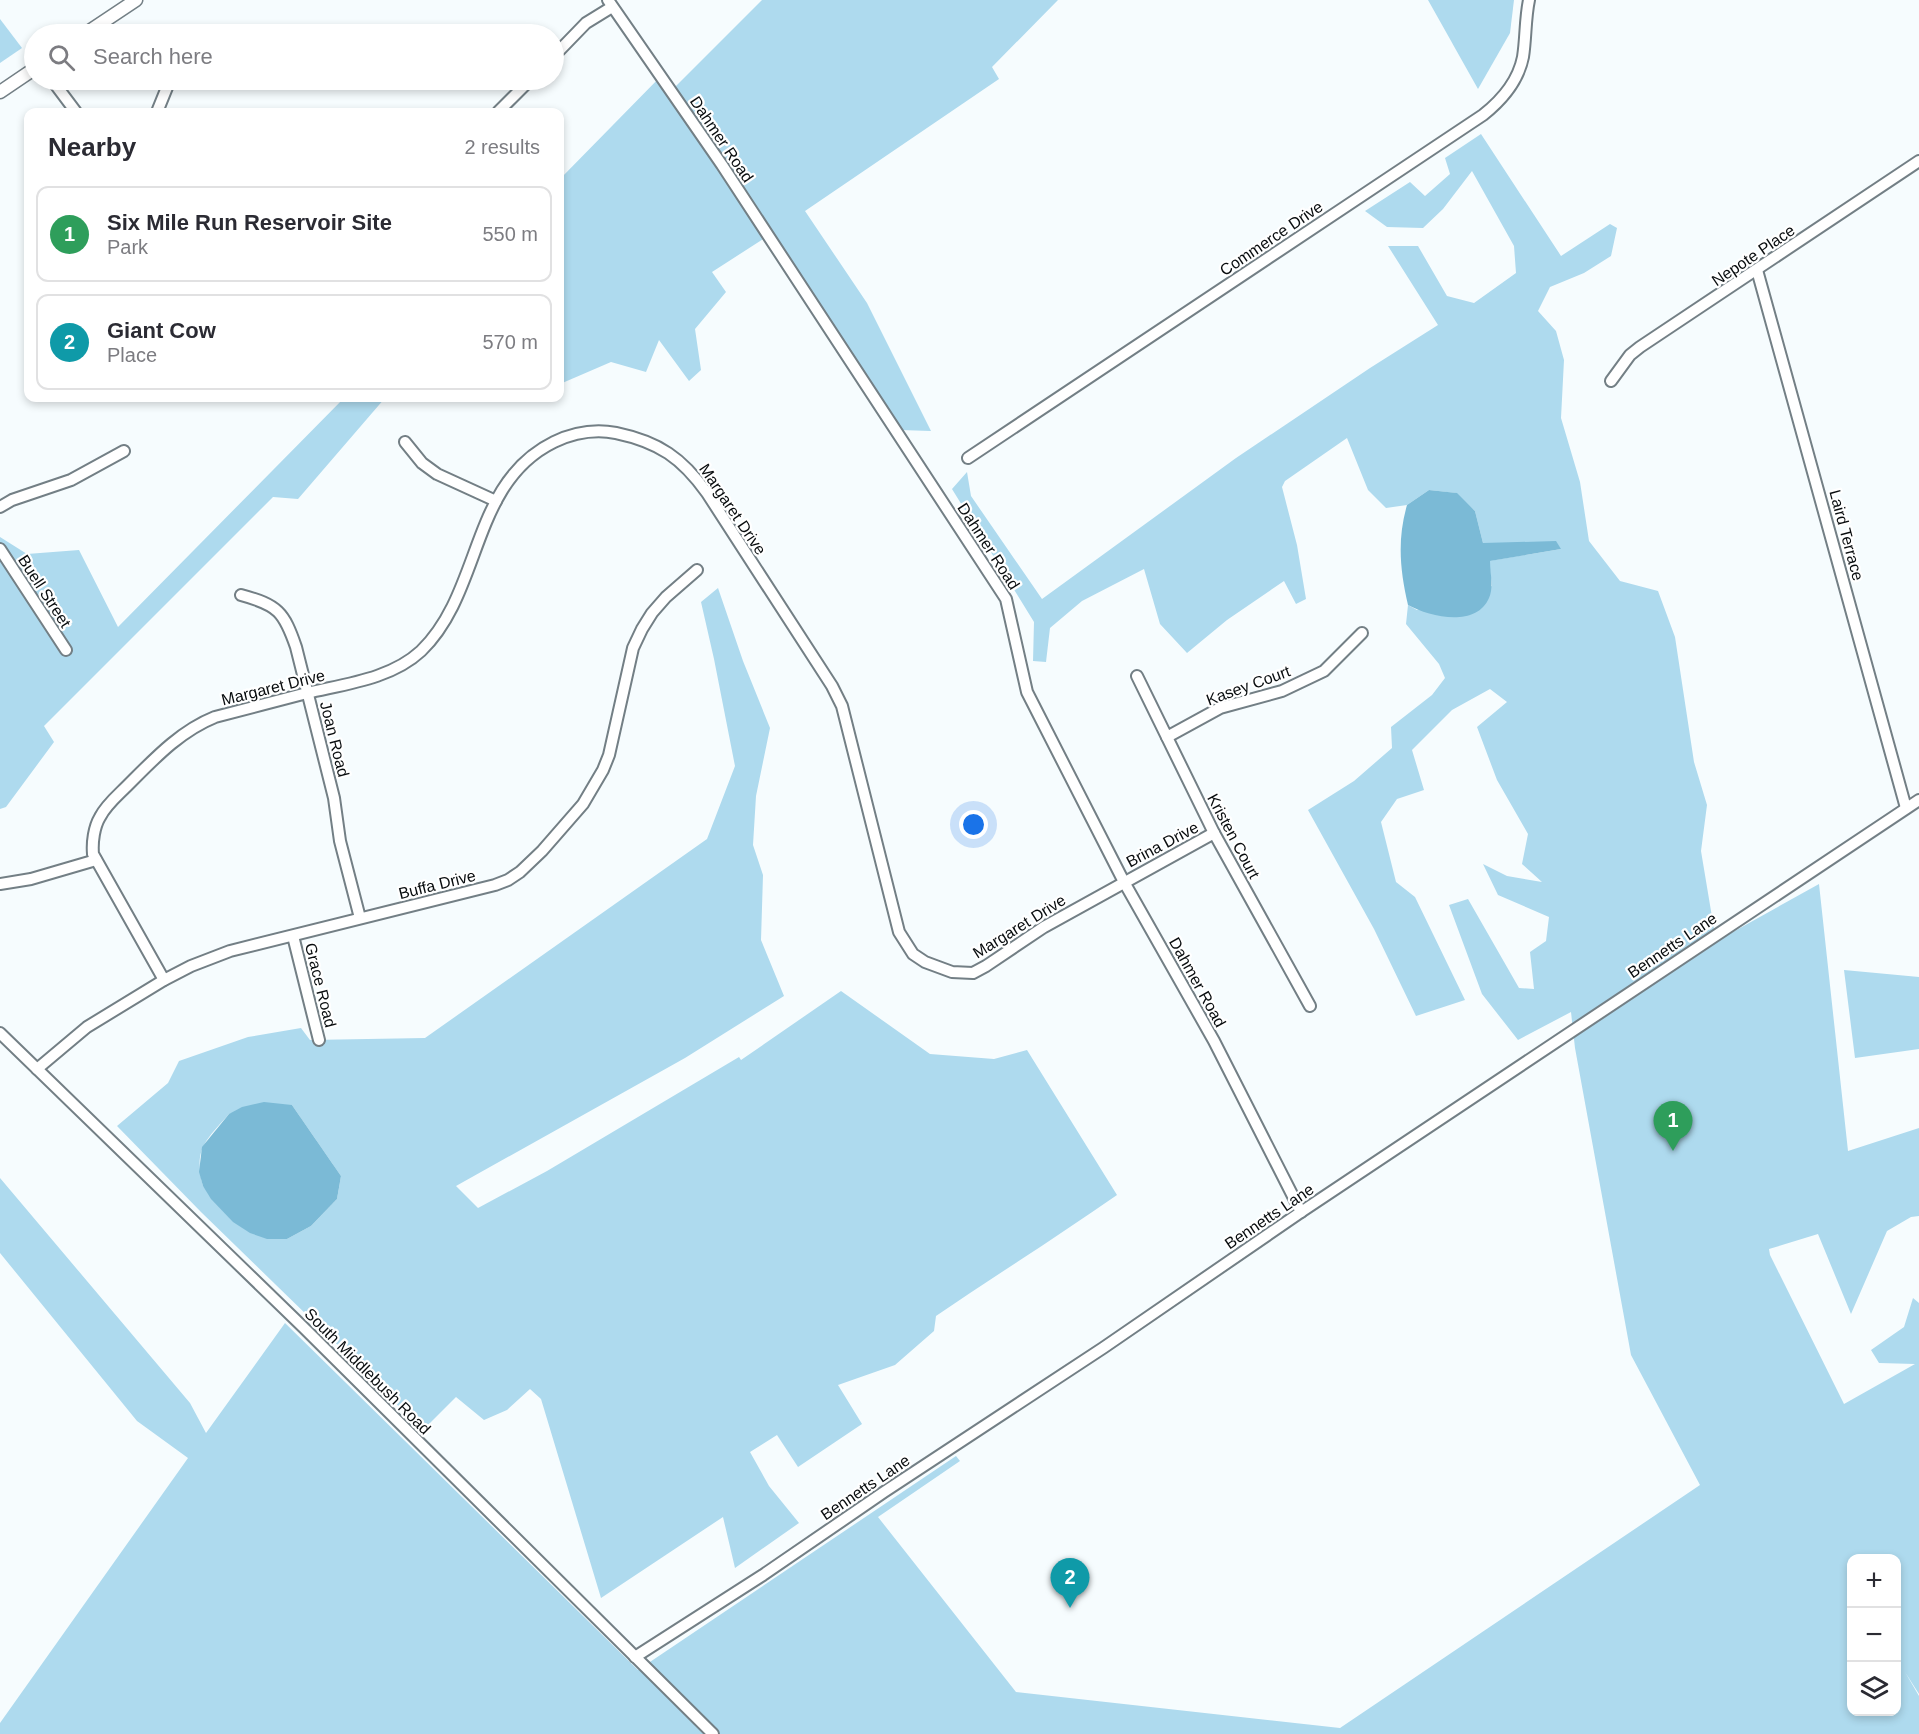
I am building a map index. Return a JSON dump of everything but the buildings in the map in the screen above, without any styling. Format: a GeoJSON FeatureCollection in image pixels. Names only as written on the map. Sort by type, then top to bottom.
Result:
{"type":"FeatureCollection","features":[{"type":"Feature","properties":{"kind":"main road"},"geometry":{"type":"LineString","coordinates":[[100,24],[136,0]]}},
{"type":"Feature","properties":{"kind":"main road"},"geometry":{"type":"LineString","coordinates":[[0,92],[24,76]]}},
{"type":"Feature","properties":{"kind":"street","name":"Commerce Drive"},"geometry":{"type":"LineString","coordinates":[[968,458],[1484,115],[1506,94],[1516,77],[1523,58],[1529,0]]}},
{"type":"Feature","properties":{"kind":"street"},"geometry":{"type":"LineString","coordinates":[[564,46],[610,3]]}},
{"type":"Feature","properties":{"kind":"street","name":"Dahmer Road"},"geometry":{"type":"LineString","coordinates":[[610,3],[722,165],[1006,598],[1027,692],[1124,882],[1214,1041],[1300,1212]]}},
{"type":"Feature","properties":{"kind":"street"},"geometry":{"type":"LineString","coordinates":[[60,90],[73,108]]}},
{"type":"Feature","properties":{"kind":"street"},"geometry":{"type":"LineString","coordinates":[[159,108],[166,90]]}},
{"type":"Feature","properties":{"kind":"street"},"geometry":{"type":"LineString","coordinates":[[502,108],[520,90]]}},
{"type":"Feature","properties":{"kind":"street","name":"Nepote Place"},"geometry":{"type":"LineString","coordinates":[[1611,381],[1630,354],[1919,161]]}},
{"type":"Feature","properties":{"kind":"street","name":"Laird Terrace"},"geometry":{"type":"LineString","coordinates":[[1757,270],[1906,808]]}},
{"type":"Feature","properties":{"kind":"street","name":"Margaret Drive"},"geometry":{"type":"LineString","coordinates":[[164,980],[93,854],[92,844],[98,820],[105,808],[162,751],[200,723],[215,717],[370,678],[408,661],[421,651],[443,623],[455,601],[496,501],[513,474],[526,459],[565,437],[580,433],[609,432],[647,442],[673,456],[693,473],[832,686],[842,706],[898,932],[913,954],[925,962],[952,972],[973,973],[1044,927],[1124,882]]}},
{"type":"Feature","properties":{"kind":"street"},"geometry":{"type":"LineString","coordinates":[[405,442],[422,463],[437,474],[496,501]]}},
{"type":"Feature","properties":{"kind":"street"},"geometry":{"type":"LineString","coordinates":[[0,507],[12,500],[71,480],[124,451]]}},
{"type":"Feature","properties":{"kind":"street","name":"Buell Street"},"geometry":{"type":"LineString","coordinates":[[0,549],[66,650]]}},
{"type":"Feature","properties":{"kind":"street","name":"Buffa Drive"},"geometry":{"type":"LineString","coordinates":[[37,1069],[87,1027],[191,966],[230,951],[495,885],[520,872],[542,851],[583,804],[603,771],[609,755],[633,648],[642,629],[666,597],[697,570]]}},
{"type":"Feature","properties":{"kind":"street","name":"Joan Road"},"geometry":{"type":"LineString","coordinates":[[241,595],[276,609],[283,615],[296,647],[334,798],[340,841],[360,918]]}},
{"type":"Feature","properties":{"kind":"street","name":"Kasey Court"},"geometry":{"type":"LineString","coordinates":[[1167,737],[1220,708],[1282,691],[1324,671],[1362,633]]}},
{"type":"Feature","properties":{"kind":"street","name":"Kristen Court"},"geometry":{"type":"LineString","coordinates":[[1137,676],[1214,833],[1310,1006]]}},
{"type":"Feature","properties":{"kind":"street","name":"Bennetts Lane"},"geometry":{"type":"LineString","coordinates":[[635,1657],[763,1575],[884,1492],[1103,1348],[1300,1212],[1919,800]]}},
{"type":"Feature","properties":{"kind":"street","name":"Brina Drive"},"geometry":{"type":"LineString","coordinates":[[1124,882],[1214,833]]}},
{"type":"Feature","properties":{"kind":"street"},"geometry":{"type":"LineString","coordinates":[[0,884],[31,879],[96,860]]}},
{"type":"Feature","properties":{"kind":"street","name":"Grace Road"},"geometry":{"type":"LineString","coordinates":[[293,936],[319,1040]]}},
{"type":"Feature","properties":{"kind":"street","name":"South Middlebush Road"},"geometry":{"type":"LineString","coordinates":[[0,1033],[303,1327],[713,1734]]}},
{"type":"Feature","properties":{"kind":"shaded area"},"geometry":{"type":"Polygon","coordinates":[[[762,0],[1058,0],[992,67],[999,79],[805,211],[867,303],[931,431],[900,430],[771,234],[712,272],[726,292],[695,329],[701,370],[689,381],[659,340],[646,372],[611,362],[564,382],[564,175],[664,73],[674,88],[762,0]]]}},
{"type":"Feature","properties":{"kind":"shaded area"},"geometry":{"type":"Polygon","coordinates":[[[1428,0],[1514,0],[1510,33],[1478,89],[1428,0]]]}},
{"type":"Feature","properties":{"kind":"shaded area"},"geometry":{"type":"Polygon","coordinates":[[[0,19],[22,48],[0,63],[0,19]]]}},
{"type":"Feature","properties":{"kind":"shaded area"},"geometry":{"type":"Polygon","coordinates":[[[1481,134],[1561,256],[1610,224],[1617,228],[1611,256],[1584,273],[1550,287],[1538,311],[1556,331],[1564,360],[1561,418],[1580,482],[1589,541],[1620,581],[1658,591],[1675,637],[1694,762],[1707,805],[1701,851],[1715,942],[1819,884],[1848,1151],[1919,1128],[1919,1216],[1911,1217],[1887,1231],[1851,1314],[1818,1234],[1769,1249],[1844,1404],[1915,1364],[1879,1363],[1871,1350],[1904,1327],[1913,1298],[1919,1303],[1919,1694],[1905,1672],[1919,1696],[1919,1734],[0,1734],[0,1723],[188,1458],[137,1421],[0,1253],[0,1178],[190,1403],[206,1433],[285,1323],[638,1670],[956,1456],[960,1461],[878,1517],[1016,1692],[1340,1728],[1700,1485],[1631,1355],[1575,1048],[1571,1012],[1518,1040],[1482,994],[1449,905],[1468,899],[1519,988],[1534,989],[1530,952],[1546,941],[1549,917],[1498,895],[1483,864],[1507,876],[1542,882],[1522,864],[1528,834],[1497,780],[1477,727],[1507,702],[1490,689],[1452,710],[1412,750],[1424,790],[1397,799],[1381,822],[1396,882],[1415,897],[1465,1000],[1416,1016],[1374,929],[1308,810],[1354,781],[1392,748],[1391,727],[1432,695],[1445,678],[1439,664],[1406,624],[1408,605],[1417,610],[1492,586],[1489,561],[1561,549],[1483,543],[1475,511],[1456,493],[1429,490],[1407,505],[1386,508],[1368,490],[1347,438],[1285,481],[1282,487],[1297,545],[1306,599],[1296,604],[1284,581],[1227,620],[1187,653],[1160,624],[1144,569],[1082,601],[1050,628],[1046,662],[1033,661],[1034,622],[952,489],[967,472],[971,496],[1042,599],[1236,458],[1438,325],[1388,246],[1418,246],[1447,296],[1474,303],[1516,273],[1514,246],[1472,171],[1443,209],[1423,228],[1387,227],[1365,211],[1410,182],[1425,196],[1450,174],[1445,158],[1481,134]]]}},
{"type":"Feature","properties":{"kind":"shaded area"},"geometry":{"type":"Polygon","coordinates":[[[340,402],[382,402],[298,499],[273,497],[44,726],[54,742],[6,807],[0,809],[0,537],[27,554],[79,550],[118,627],[340,402]]]}},
{"type":"Feature","properties":{"kind":"shaded area"},"geometry":{"type":"Polygon","coordinates":[[[1429,490],[1457,493],[1475,511],[1483,543],[1556,541],[1561,549],[1490,561],[1492,585],[1489,598],[1483,607],[1474,613],[1463,617],[1440,616],[1408,605],[1401,555],[1404,518],[1407,505],[1429,490]]]}},
{"type":"Feature","properties":{"kind":"shaded area"},"geometry":{"type":"Polygon","coordinates":[[[718,588],[743,661],[770,728],[756,796],[753,845],[763,875],[761,940],[784,996],[685,1058],[456,1186],[478,1208],[547,1171],[739,1057],[741,1060],[841,991],[930,1054],[994,1059],[1027,1050],[1117,1195],[936,1316],[934,1331],[895,1365],[838,1385],[862,1424],[798,1467],[777,1435],[750,1452],[769,1486],[799,1523],[735,1568],[723,1517],[601,1598],[541,1399],[530,1389],[507,1410],[484,1420],[456,1397],[421,1432],[386,1392],[201,1212],[117,1126],[168,1083],[179,1061],[248,1037],[301,1028],[310,1040],[425,1038],[707,839],[735,766],[701,602],[718,588]],[[292,1105],[229,1114],[208,1138],[201,1154],[200,1173],[203,1186],[287,1239],[311,1226],[337,1199],[341,1176],[292,1105]]]}},
{"type":"Feature","properties":{"kind":"shaded area"},"geometry":{"type":"Polygon","coordinates":[[[1844,970],[1919,977],[1919,1049],[1855,1058],[1844,970]]]}},
{"type":"Feature","properties":{"kind":"shaded area"},"geometry":{"type":"Polygon","coordinates":[[[264,1102],[292,1105],[341,1176],[337,1199],[311,1226],[287,1239],[267,1239],[250,1233],[233,1222],[211,1199],[203,1186],[199,1172],[202,1147],[229,1114],[242,1107],[264,1102]]]}},
{"type":"Feature","properties":{"kind":"place","name":"Six Mile Run Reservoir Site"},"geometry":{"type":"Point","coordinates":[1673,1151]}},
{"type":"Feature","properties":{"kind":"place","name":"Giant Cow"},"geometry":{"type":"Point","coordinates":[1070,1608]}}]}
